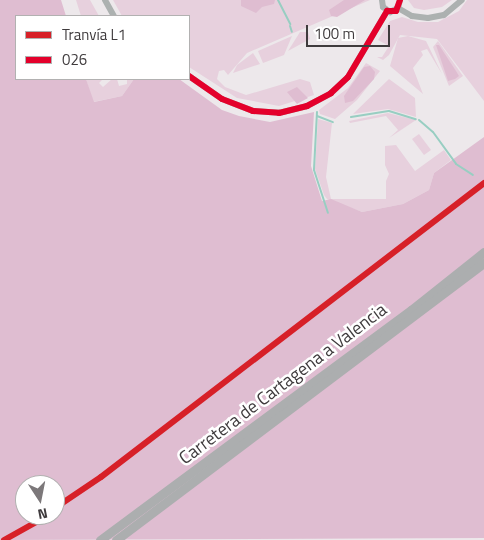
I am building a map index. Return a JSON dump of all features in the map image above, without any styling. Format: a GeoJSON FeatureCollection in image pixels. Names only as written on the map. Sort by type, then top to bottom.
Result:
{"type":"FeatureCollection","features":[{"type":"Feature","properties":{"kind":"highway","name":"Carretera de Cartagena a Valencia"},"geometry":{"type":"LineString","coordinates":[[100,540],[403,316],[484,252]]}},
{"type":"Feature","properties":{"kind":"highway","name":"Carretera de Cartagena a Valencia"},"geometry":{"type":"LineString","coordinates":[[116,540],[484,263]]}},
{"type":"Feature","properties":{"kind":"street"},"geometry":{"type":"LineString","coordinates":[[105,0],[113,15]]}},
{"type":"Feature","properties":{"kind":"street"},"geometry":{"type":"LineString","coordinates":[[382,0],[387,11]]}},
{"type":"Feature","properties":{"kind":"street"},"geometry":{"type":"LineString","coordinates":[[398,8],[400,0]]}},
{"type":"Feature","properties":{"kind":"street"},"geometry":{"type":"LineString","coordinates":[[190,77],[222,99],[253,111],[279,113],[307,106],[331,93],[348,77],[387,11],[398,8],[412,16],[428,18],[444,14],[462,0]]}},
{"type":"Feature","properties":{"kind":"shaded area"},"geometry":{"type":"Polygon","coordinates":[[[0,0],[61,0],[66,15],[15,15],[15,80],[86,80],[94,102],[122,96],[133,80],[180,80],[222,110],[239,116],[270,122],[314,112],[311,166],[322,201],[331,199],[362,212],[403,204],[429,190],[434,173],[484,137],[484,538],[0,540],[0,0]]]}},
{"type":"Feature","properties":{"kind":"shaded area"},"geometry":{"type":"Polygon","coordinates":[[[76,0],[90,0],[98,15],[81,15],[76,0]]]}},
{"type":"Feature","properties":{"kind":"shaded area"},"geometry":{"type":"Polygon","coordinates":[[[113,0],[370,0],[247,53],[228,75],[224,70],[219,71],[217,79],[225,87],[246,95],[300,79],[310,82],[314,95],[279,106],[237,98],[190,68],[190,15],[121,15],[113,0]]]}},
{"type":"Feature","properties":{"kind":"shaded area"},"geometry":{"type":"Polygon","coordinates":[[[241,0],[275,0],[274,4],[262,7],[256,13],[241,6],[241,0]]]}},
{"type":"Feature","properties":{"kind":"shaded area"},"geometry":{"type":"Polygon","coordinates":[[[344,0],[365,0],[337,17],[331,16],[329,10],[344,0]]]}},
{"type":"Feature","properties":{"kind":"shaded area"},"geometry":{"type":"Polygon","coordinates":[[[408,0],[452,0],[442,7],[424,10],[414,8],[408,0]]]}},
{"type":"Feature","properties":{"kind":"shaded area"},"geometry":{"type":"Polygon","coordinates":[[[467,0],[484,0],[484,101],[437,39],[400,35],[389,55],[383,60],[377,57],[382,57],[389,46],[378,40],[390,21],[402,17],[418,22],[438,22],[459,11],[467,0]]]}},
{"type":"Feature","properties":{"kind":"shaded area"},"geometry":{"type":"Polygon","coordinates":[[[300,32],[308,32],[310,39],[288,51],[300,32]]]}},
{"type":"Feature","properties":{"kind":"shaded area"},"geometry":{"type":"Polygon","coordinates":[[[292,36],[284,55],[263,63],[258,51],[292,36]]]}},
{"type":"Feature","properties":{"kind":"shaded area"},"geometry":{"type":"Polygon","coordinates":[[[408,36],[426,41],[442,74],[427,49],[421,51],[423,55],[413,68],[423,94],[390,66],[398,38],[408,36]]]}},
{"type":"Feature","properties":{"kind":"shaded area"},"geometry":{"type":"Polygon","coordinates":[[[438,41],[463,76],[449,86],[433,47],[438,41]]]}},
{"type":"Feature","properties":{"kind":"shaded area"},"geometry":{"type":"Polygon","coordinates":[[[436,45],[439,45],[459,76],[455,79],[448,81],[436,45]]]}},
{"type":"Feature","properties":{"kind":"shaded area"},"geometry":{"type":"Polygon","coordinates":[[[253,53],[260,64],[233,73],[237,65],[253,53]]]}},
{"type":"Feature","properties":{"kind":"shaded area"},"geometry":{"type":"Polygon","coordinates":[[[366,63],[380,71],[357,100],[335,119],[320,114],[319,110],[348,88],[366,63]]]}},
{"type":"Feature","properties":{"kind":"shaded area"},"geometry":{"type":"Polygon","coordinates":[[[370,66],[375,72],[374,79],[353,101],[345,103],[344,96],[364,67],[370,66]]]}},
{"type":"Feature","properties":{"kind":"shaded area"},"geometry":{"type":"Polygon","coordinates":[[[389,79],[415,98],[416,117],[388,109],[353,114],[389,79]]]}},
{"type":"Feature","properties":{"kind":"shaded area"},"geometry":{"type":"Polygon","coordinates":[[[86,80],[102,80],[99,83],[103,87],[111,80],[117,80],[119,86],[127,84],[127,80],[133,80],[122,96],[93,102],[86,80]]]}},
{"type":"Feature","properties":{"kind":"shaded area"},"geometry":{"type":"Polygon","coordinates":[[[297,87],[308,98],[297,104],[287,92],[297,87]]]}},
{"type":"Feature","properties":{"kind":"shaded area"},"geometry":{"type":"Polygon","coordinates":[[[388,113],[416,120],[389,138],[398,130],[386,116],[350,123],[349,121],[388,113]]]}},
{"type":"Feature","properties":{"kind":"shaded area"},"geometry":{"type":"Polygon","coordinates":[[[318,119],[332,123],[326,177],[331,199],[386,199],[386,181],[389,174],[385,165],[385,146],[396,145],[415,171],[444,150],[451,160],[434,173],[429,190],[403,204],[362,212],[327,199],[324,195],[315,169],[318,119]]]}},
{"type":"Feature","properties":{"kind":"shaded area"},"geometry":{"type":"Polygon","coordinates":[[[419,134],[431,150],[424,155],[412,139],[419,134]]]}},
{"type":"Feature","properties":{"kind":"waterway"},"geometry":{"type":"LineString","coordinates":[[278,0],[290,24]]}},
{"type":"Feature","properties":{"kind":"waterway"},"geometry":{"type":"LineString","coordinates":[[290,26],[292,32]]}},
{"type":"Feature","properties":{"kind":"waterway"},"geometry":{"type":"LineString","coordinates":[[351,117],[389,111],[416,119]]}},
{"type":"Feature","properties":{"kind":"waterway"},"geometry":{"type":"LineString","coordinates":[[317,112],[314,170],[328,213]]}},
{"type":"Feature","properties":{"kind":"waterway"},"geometry":{"type":"LineString","coordinates":[[317,116],[333,122]]}},
{"type":"Feature","properties":{"kind":"waterway"},"geometry":{"type":"LineString","coordinates":[[419,120],[433,132],[456,164],[473,175]]}},
{"type":"Feature","properties":{"kind":"tram line","name":"L1"},"geometry":{"type":"LineString","coordinates":[[65,501],[101,477],[484,183]]}},
{"type":"Feature","properties":{"kind":"tram line","name":"L1"},"geometry":{"type":"LineString","coordinates":[[4,540],[31,525]]}},
{"type":"Feature","properties":{"kind":"transit line","name":"026"},"geometry":{"type":"LineString","coordinates":[[190,77],[222,99],[253,111],[279,113],[307,106],[331,93],[348,77],[387,11],[396,11],[400,0]]}}]}
